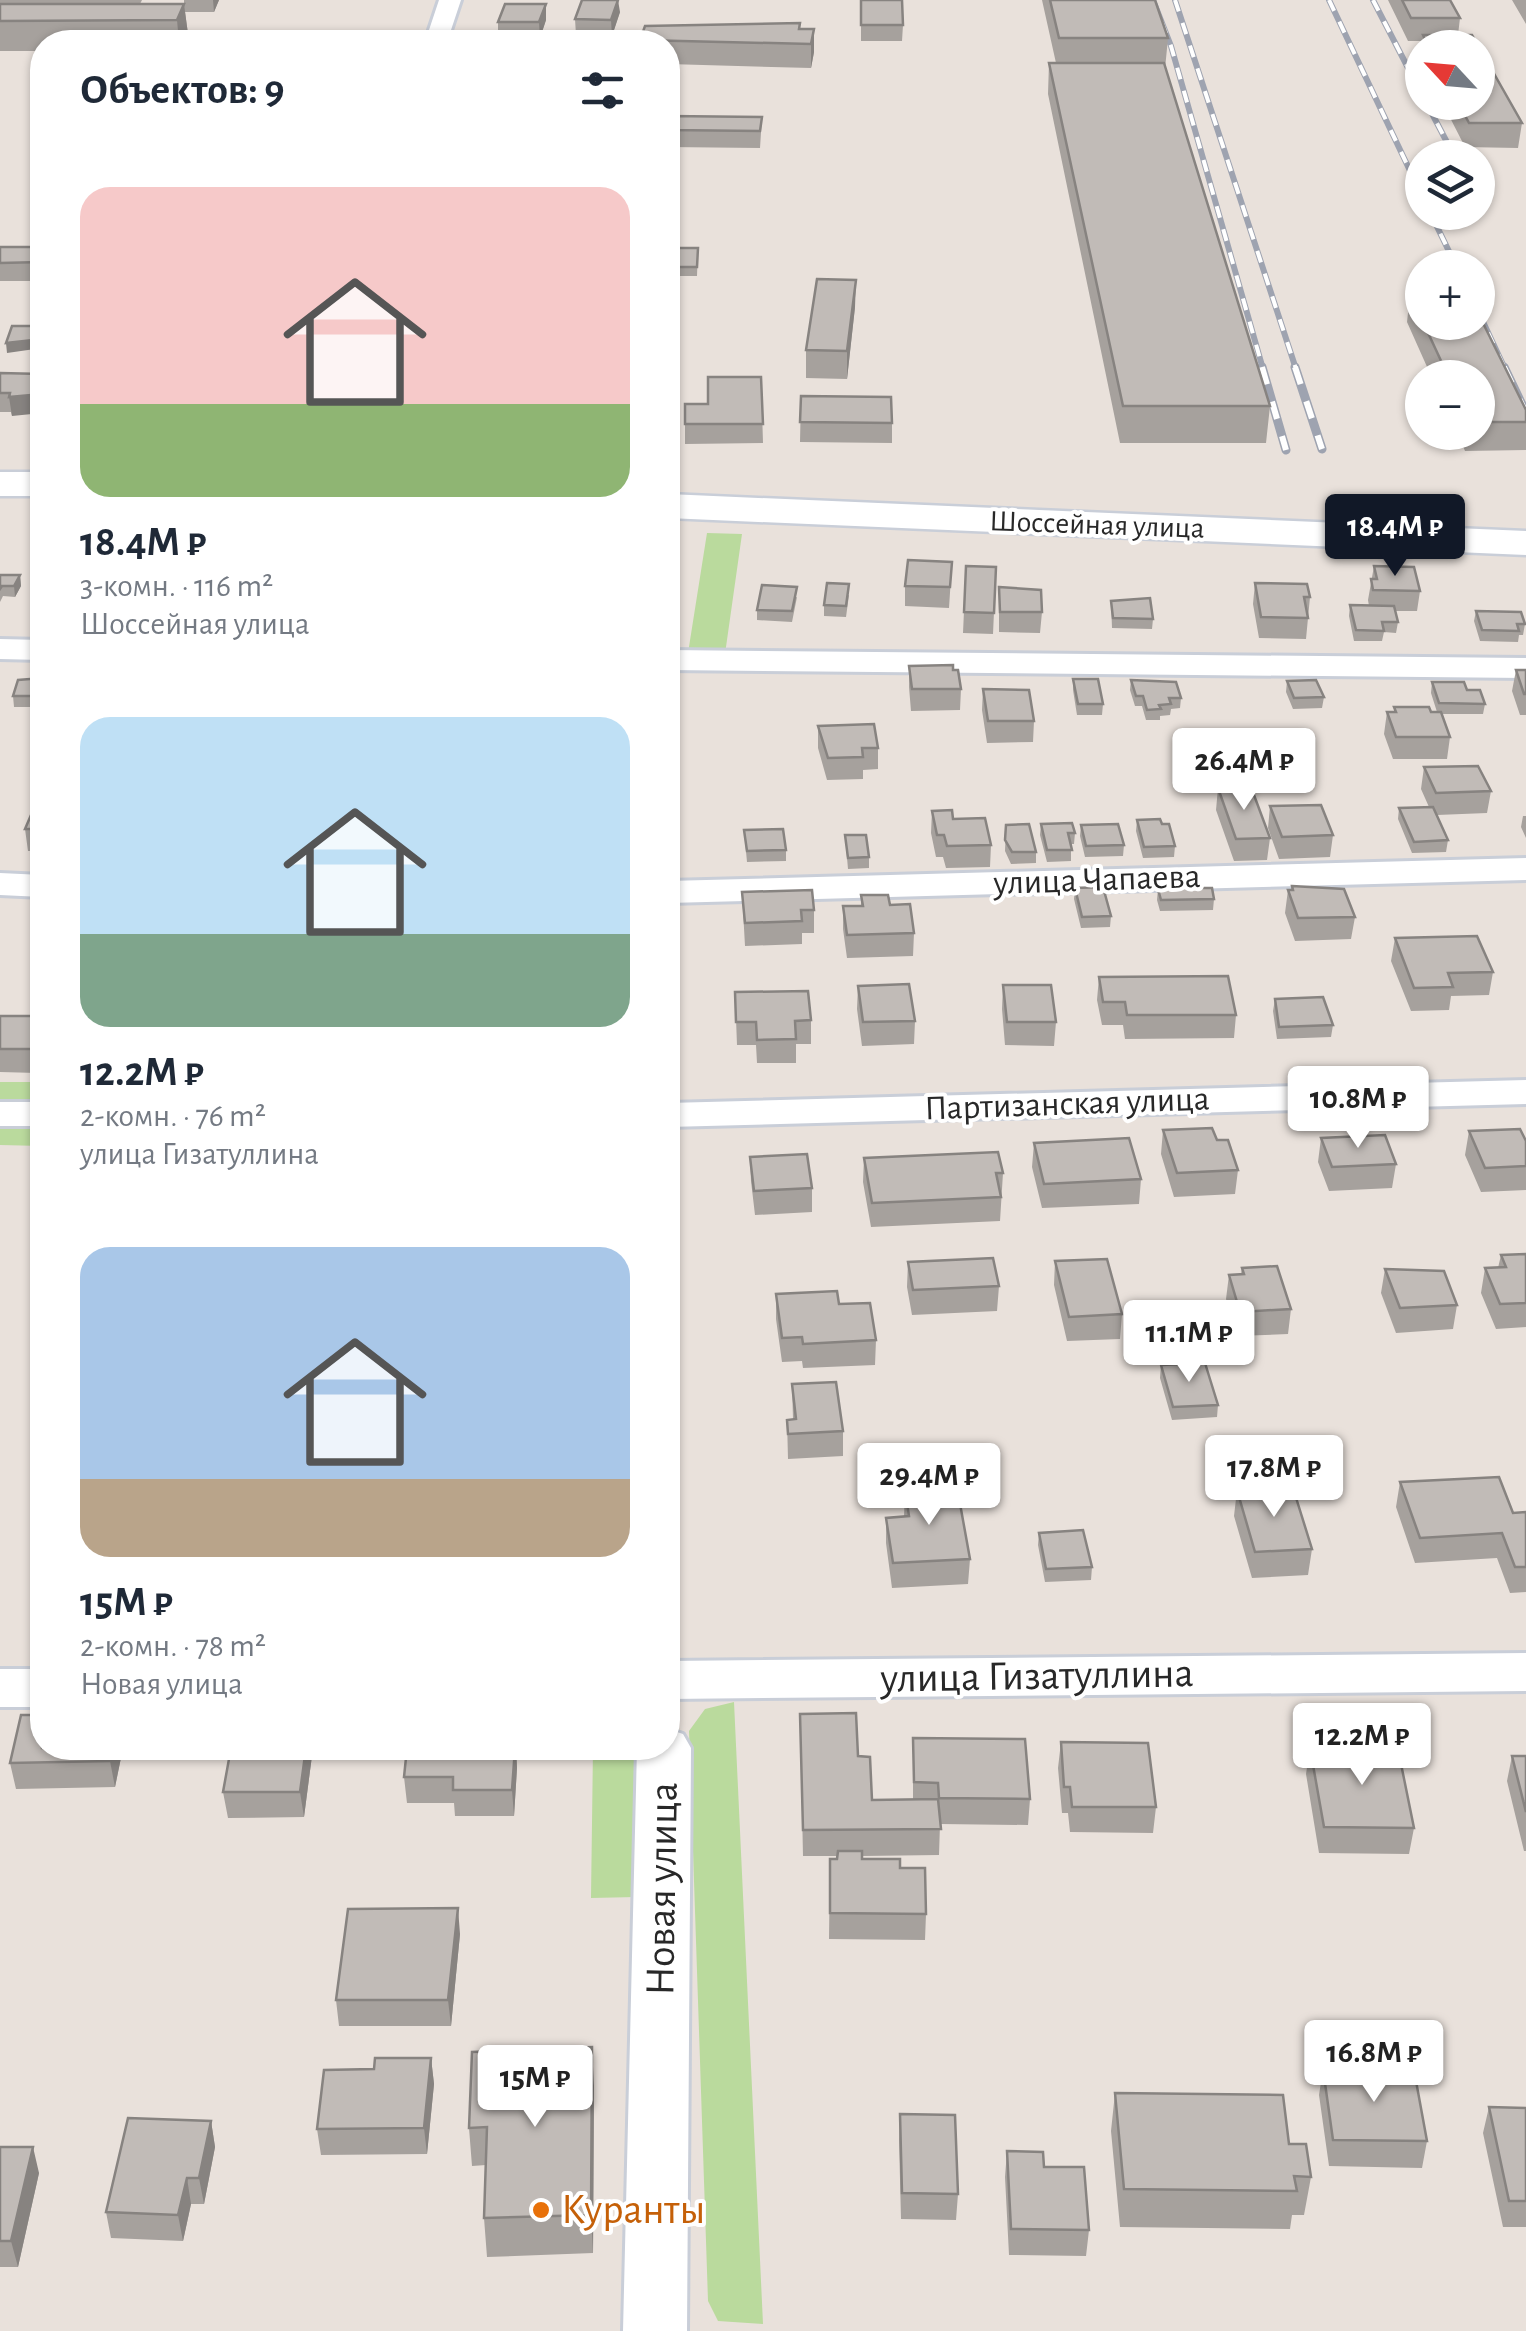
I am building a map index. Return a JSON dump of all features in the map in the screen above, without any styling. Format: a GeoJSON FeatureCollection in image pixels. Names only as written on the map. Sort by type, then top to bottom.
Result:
{"type":"FeatureCollection","features":[{"type":"Feature","properties":{"kind":"main road"},"geometry":{"type":"LineString","coordinates":[[0,484],[30,484]]}},
{"type":"Feature","properties":{"kind":"main road","name":"Шоссейная улица"},"geometry":{"type":"LineString","coordinates":[[680,507],[1526,543]]}},
{"type":"Feature","properties":{"kind":"street"},"geometry":{"type":"LineString","coordinates":[[440,30],[450,0]]}},
{"type":"Feature","properties":{"kind":"street"},"geometry":{"type":"LineString","coordinates":[[0,649],[30,650]]}},
{"type":"Feature","properties":{"kind":"street"},"geometry":{"type":"LineString","coordinates":[[680,660],[1526,668]]}},
{"type":"Feature","properties":{"kind":"street","name":"улица Чапаева"},"geometry":{"type":"LineString","coordinates":[[680,892],[1526,868]]}},
{"type":"Feature","properties":{"kind":"street"},"geometry":{"type":"LineString","coordinates":[[0,884],[30,885]]}},
{"type":"Feature","properties":{"kind":"street","name":"Партизанская улица"},"geometry":{"type":"LineString","coordinates":[[680,1115],[1526,1092]]}},
{"type":"Feature","properties":{"kind":"street"},"geometry":{"type":"LineString","coordinates":[[0,1114],[30,1114]]}},
{"type":"Feature","properties":{"kind":"street","name":"улица Гизатуллина"},"geometry":{"type":"LineString","coordinates":[[680,1680],[1526,1672]]}},
{"type":"Feature","properties":{"kind":"street"},"geometry":{"type":"LineString","coordinates":[[0,1688],[30,1688]]}},
{"type":"Feature","properties":{"kind":"street","name":"Новая улица"},"geometry":{"type":"LineString","coordinates":[[655,2331],[664,1760]]}},
{"type":"Feature","properties":{"kind":"green space"},"geometry":{"type":"Polygon","coordinates":[[[707,533],[742,534],[725,654],[688,653],[707,533]]]}},
{"type":"Feature","properties":{"kind":"green space"},"geometry":{"type":"Polygon","coordinates":[[[0,1082],[30,1082],[30,1146],[0,1145],[0,1082]]]}},
{"type":"Feature","properties":{"kind":"green space"},"geometry":{"type":"Polygon","coordinates":[[[734,1702],[763,2324],[718,2321],[708,2301],[689,1731],[705,1709],[734,1702]]]}},
{"type":"Feature","properties":{"kind":"green space"},"geometry":{"type":"Polygon","coordinates":[[[593,1760],[637,1760],[636,1897],[591,1898],[593,1760]]]}},
{"type":"Feature","properties":{"kind":"building"},"geometry":{"type":"Polygon","coordinates":[[[582,0],[618,0],[611,20],[575,19],[582,0]]]}},
{"type":"Feature","properties":{"kind":"building"},"geometry":{"type":"Polygon","coordinates":[[[861,0],[902,0],[903,25],[861,25],[861,0]]]}},
{"type":"Feature","properties":{"kind":"building"},"geometry":{"type":"Polygon","coordinates":[[[1050,0],[1155,0],[1168,38],[1059,38],[1050,0]]]}},
{"type":"Feature","properties":{"kind":"building"},"geometry":{"type":"Polygon","coordinates":[[[1402,0],[1450,0],[1460,18],[1411,18],[1402,0]]]}},
{"type":"Feature","properties":{"kind":"building"},"geometry":{"type":"Polygon","coordinates":[[[0,4],[184,4],[177,20],[0,21],[0,4]]]}},
{"type":"Feature","properties":{"kind":"building"},"geometry":{"type":"Polygon","coordinates":[[[505,4],[546,4],[539,22],[498,22],[505,4]]]}},
{"type":"Feature","properties":{"kind":"building"},"geometry":{"type":"Polygon","coordinates":[[[800,23],[799,29],[814,29],[811,44],[680,41],[680,30],[644,30],[645,26],[800,23]]]}},
{"type":"Feature","properties":{"kind":"building"},"geometry":{"type":"Polygon","coordinates":[[[1049,63],[1164,63],[1270,406],[1123,406],[1049,63]]]}},
{"type":"Feature","properties":{"kind":"building"},"geometry":{"type":"Polygon","coordinates":[[[1495,75],[1522,123],[1467,120],[1495,120],[1495,75]]]}},
{"type":"Feature","properties":{"kind":"building"},"geometry":{"type":"Polygon","coordinates":[[[680,116],[762,117],[760,131],[680,130],[680,116]]]}},
{"type":"Feature","properties":{"kind":"building"},"geometry":{"type":"Polygon","coordinates":[[[0,247],[30,247],[30,262],[0,263],[0,247]]]}},
{"type":"Feature","properties":{"kind":"building"},"geometry":{"type":"Polygon","coordinates":[[[680,248],[698,248],[697,267],[680,267],[680,248]]]}},
{"type":"Feature","properties":{"kind":"building"},"geometry":{"type":"Polygon","coordinates":[[[817,279],[856,280],[847,351],[806,350],[817,279]]]}},
{"type":"Feature","properties":{"kind":"building"},"geometry":{"type":"Polygon","coordinates":[[[12,326],[30,326],[30,340],[6,343],[12,326]]]}},
{"type":"Feature","properties":{"kind":"building"},"geometry":{"type":"Polygon","coordinates":[[[1431,340],[1491,340],[1526,410],[1526,422],[1495,422],[1495,360],[1441,360],[1431,340]]]}},
{"type":"Feature","properties":{"kind":"building"},"geometry":{"type":"Polygon","coordinates":[[[0,373],[30,374],[30,395],[9,397],[10,393],[0,393],[0,373]]]}},
{"type":"Feature","properties":{"kind":"building"},"geometry":{"type":"Polygon","coordinates":[[[708,377],[761,377],[763,424],[685,424],[685,404],[708,404],[708,377]]]}},
{"type":"Feature","properties":{"kind":"building"},"geometry":{"type":"Polygon","coordinates":[[[801,396],[891,397],[892,423],[800,422],[801,396]]]}},
{"type":"Feature","properties":{"kind":"building"},"geometry":{"type":"Polygon","coordinates":[[[908,560],[952,562],[950,587],[905,586],[908,560]]]}},
{"type":"Feature","properties":{"kind":"building"},"geometry":{"type":"Polygon","coordinates":[[[966,566],[996,567],[994,613],[964,612],[966,566]]]}},
{"type":"Feature","properties":{"kind":"building"},"geometry":{"type":"Polygon","coordinates":[[[1374,566],[1414,567],[1420,591],[1373,590],[1371,579],[1377,579],[1374,566]]]}},
{"type":"Feature","properties":{"kind":"building"},"geometry":{"type":"Polygon","coordinates":[[[0,575],[20,575],[14,586],[0,589],[0,575]]]}},
{"type":"Feature","properties":{"kind":"building"},"geometry":{"type":"Polygon","coordinates":[[[827,583],[849,584],[846,606],[824,605],[827,583]]]}},
{"type":"Feature","properties":{"kind":"building"},"geometry":{"type":"Polygon","coordinates":[[[1255,583],[1307,584],[1310,597],[1304,597],[1308,618],[1261,617],[1255,583]]]}},
{"type":"Feature","properties":{"kind":"building"},"geometry":{"type":"Polygon","coordinates":[[[762,585],[797,587],[792,611],[757,610],[762,585]]]}},
{"type":"Feature","properties":{"kind":"building"},"geometry":{"type":"Polygon","coordinates":[[[999,587],[1041,590],[1042,612],[1000,612],[999,587]]]}},
{"type":"Feature","properties":{"kind":"building"},"geometry":{"type":"Polygon","coordinates":[[[1150,598],[1153,619],[1113,618],[1111,601],[1150,598]]]}},
{"type":"Feature","properties":{"kind":"building"},"geometry":{"type":"Polygon","coordinates":[[[1350,605],[1394,606],[1398,622],[1382,622],[1384,631],[1356,630],[1350,605]]]}},
{"type":"Feature","properties":{"kind":"building"},"geometry":{"type":"Polygon","coordinates":[[[1476,611],[1521,612],[1525,624],[1517,624],[1519,631],[1482,630],[1476,611]]]}},
{"type":"Feature","properties":{"kind":"building"},"geometry":{"type":"Polygon","coordinates":[[[953,665],[953,670],[958,670],[961,689],[912,689],[909,666],[953,665]]]}},
{"type":"Feature","properties":{"kind":"building"},"geometry":{"type":"Polygon","coordinates":[[[1516,670],[1526,670],[1526,694],[1524,694],[1516,670]]]}},
{"type":"Feature","properties":{"kind":"building"},"geometry":{"type":"Polygon","coordinates":[[[30,679],[30,696],[13,696],[18,680],[30,679]]]}},
{"type":"Feature","properties":{"kind":"building"},"geometry":{"type":"Polygon","coordinates":[[[1073,679],[1098,679],[1103,704],[1078,704],[1073,679]]]}},
{"type":"Feature","properties":{"kind":"building"},"geometry":{"type":"Polygon","coordinates":[[[1131,680],[1176,682],[1181,698],[1169,698],[1171,704],[1147,710],[1143,696],[1136,696],[1131,680]]]}},
{"type":"Feature","properties":{"kind":"building"},"geometry":{"type":"Polygon","coordinates":[[[1316,680],[1324,697],[1294,698],[1287,681],[1316,680]]]}},
{"type":"Feature","properties":{"kind":"building"},"geometry":{"type":"Polygon","coordinates":[[[1432,682],[1464,682],[1467,690],[1480,690],[1485,704],[1439,703],[1432,682]]]}},
{"type":"Feature","properties":{"kind":"building"},"geometry":{"type":"Polygon","coordinates":[[[983,689],[1029,690],[1034,721],[988,721],[983,689]]]}},
{"type":"Feature","properties":{"kind":"building"},"geometry":{"type":"Polygon","coordinates":[[[1394,707],[1429,707],[1431,712],[1441,712],[1450,737],[1396,737],[1387,712],[1396,712],[1394,707]]]}},
{"type":"Feature","properties":{"kind":"building"},"geometry":{"type":"Polygon","coordinates":[[[874,724],[878,748],[862,748],[863,757],[828,758],[818,726],[874,724]]]}},
{"type":"Feature","properties":{"kind":"building"},"geometry":{"type":"Polygon","coordinates":[[[1478,766],[1491,791],[1436,793],[1424,767],[1478,766]]]}},
{"type":"Feature","properties":{"kind":"building"},"geometry":{"type":"Polygon","coordinates":[[[1251,787],[1270,838],[1236,839],[1218,788],[1251,787]]]}},
{"type":"Feature","properties":{"kind":"building"},"geometry":{"type":"Polygon","coordinates":[[[1321,805],[1333,835],[1282,837],[1270,806],[1321,805]]]}},
{"type":"Feature","properties":{"kind":"building"},"geometry":{"type":"Polygon","coordinates":[[[1433,807],[1448,840],[1414,842],[1399,808],[1433,807]]]}},
{"type":"Feature","properties":{"kind":"building"},"geometry":{"type":"Polygon","coordinates":[[[952,810],[953,819],[985,818],[991,845],[947,846],[944,835],[937,835],[932,811],[952,810]]]}},
{"type":"Feature","properties":{"kind":"building"},"geometry":{"type":"Polygon","coordinates":[[[1160,819],[1162,824],[1169,824],[1175,846],[1144,847],[1137,820],[1160,819]]]}},
{"type":"Feature","properties":{"kind":"building"},"geometry":{"type":"Polygon","coordinates":[[[1072,823],[1075,833],[1068,833],[1072,850],[1047,850],[1041,824],[1072,823]]]}},
{"type":"Feature","properties":{"kind":"building"},"geometry":{"type":"Polygon","coordinates":[[[1029,824],[1036,852],[1012,852],[1005,840],[1006,825],[1029,824]]]}},
{"type":"Feature","properties":{"kind":"building"},"geometry":{"type":"Polygon","coordinates":[[[1118,824],[1124,845],[1086,846],[1081,825],[1118,824]]]}},
{"type":"Feature","properties":{"kind":"building"},"geometry":{"type":"Polygon","coordinates":[[[783,829],[786,850],[747,851],[744,830],[783,829]]]}},
{"type":"Feature","properties":{"kind":"building"},"geometry":{"type":"Polygon","coordinates":[[[845,835],[866,835],[869,857],[848,858],[845,835]]]}},
{"type":"Feature","properties":{"kind":"building"},"geometry":{"type":"Polygon","coordinates":[[[1164,882],[1212,888],[1214,899],[1161,900],[1158,889],[1166,888],[1164,882]]]}},
{"type":"Feature","properties":{"kind":"building"},"geometry":{"type":"Polygon","coordinates":[[[1292,886],[1344,889],[1355,917],[1298,918],[1288,890],[1293,890],[1292,886]]]}},
{"type":"Feature","properties":{"kind":"building"},"geometry":{"type":"Polygon","coordinates":[[[1103,887],[1111,916],[1082,917],[1075,888],[1103,887]]]}},
{"type":"Feature","properties":{"kind":"building"},"geometry":{"type":"Polygon","coordinates":[[[812,890],[814,910],[801,910],[802,921],[745,923],[742,892],[812,890]]]}},
{"type":"Feature","properties":{"kind":"building"},"geometry":{"type":"Polygon","coordinates":[[[861,895],[888,895],[890,905],[910,904],[914,933],[847,935],[843,906],[863,906],[861,895]]]}},
{"type":"Feature","properties":{"kind":"building"},"geometry":{"type":"Polygon","coordinates":[[[1477,936],[1493,972],[1448,973],[1453,987],[1414,988],[1395,938],[1477,936]]]}},
{"type":"Feature","properties":{"kind":"building"},"geometry":{"type":"Polygon","coordinates":[[[1228,976],[1236,1015],[1127,1015],[1125,1002],[1103,1002],[1099,977],[1228,976]]]}},
{"type":"Feature","properties":{"kind":"building"},"geometry":{"type":"Polygon","coordinates":[[[909,984],[915,1021],[863,1022],[858,986],[909,984]]]}},
{"type":"Feature","properties":{"kind":"building"},"geometry":{"type":"Polygon","coordinates":[[[1003,985],[1051,985],[1056,1022],[1007,1022],[1003,985]]]}},
{"type":"Feature","properties":{"kind":"building"},"geometry":{"type":"Polygon","coordinates":[[[808,991],[811,1020],[795,1021],[796,1039],[757,1040],[756,1022],[736,1022],[735,992],[808,991]]]}},
{"type":"Feature","properties":{"kind":"building"},"geometry":{"type":"Polygon","coordinates":[[[1323,997],[1333,1025],[1279,1027],[1275,999],[1323,997]]]}},
{"type":"Feature","properties":{"kind":"building"},"geometry":{"type":"Polygon","coordinates":[[[0,1016],[30,1016],[30,1049],[0,1049],[0,1016]]]}},
{"type":"Feature","properties":{"kind":"building"},"geometry":{"type":"Polygon","coordinates":[[[1212,1128],[1217,1140],[1228,1140],[1238,1170],[1177,1173],[1163,1130],[1212,1128]]]}},
{"type":"Feature","properties":{"kind":"building"},"geometry":{"type":"Polygon","coordinates":[[[1520,1129],[1526,1141],[1526,1166],[1485,1168],[1469,1131],[1520,1129]]]}},
{"type":"Feature","properties":{"kind":"building"},"geometry":{"type":"Polygon","coordinates":[[[1385,1135],[1396,1164],[1332,1167],[1321,1138],[1385,1135]]]}},
{"type":"Feature","properties":{"kind":"building"},"geometry":{"type":"Polygon","coordinates":[[[1129,1138],[1141,1179],[1044,1184],[1034,1143],[1129,1138]]]}},
{"type":"Feature","properties":{"kind":"building"},"geometry":{"type":"Polygon","coordinates":[[[998,1152],[1003,1173],[996,1173],[1001,1197],[872,1203],[864,1158],[998,1152]]]}},
{"type":"Feature","properties":{"kind":"building"},"geometry":{"type":"Polygon","coordinates":[[[807,1154],[812,1188],[754,1191],[750,1157],[807,1154]]]}},
{"type":"Feature","properties":{"kind":"building"},"geometry":{"type":"Polygon","coordinates":[[[1526,1254],[1526,1303],[1500,1304],[1485,1268],[1506,1267],[1501,1255],[1526,1254]]]}},
{"type":"Feature","properties":{"kind":"building"},"geometry":{"type":"Polygon","coordinates":[[[993,1258],[999,1286],[913,1290],[908,1262],[993,1258]]]}},
{"type":"Feature","properties":{"kind":"building"},"geometry":{"type":"Polygon","coordinates":[[[1107,1259],[1122,1314],[1069,1317],[1055,1261],[1107,1259]]]}},
{"type":"Feature","properties":{"kind":"building"},"geometry":{"type":"Polygon","coordinates":[[[1277,1266],[1291,1309],[1240,1312],[1229,1275],[1244,1274],[1242,1268],[1277,1266]]]}},
{"type":"Feature","properties":{"kind":"building"},"geometry":{"type":"Polygon","coordinates":[[[1385,1269],[1444,1271],[1457,1305],[1400,1308],[1385,1269]]]}},
{"type":"Feature","properties":{"kind":"building"},"geometry":{"type":"Polygon","coordinates":[[[837,1291],[839,1304],[870,1303],[876,1340],[803,1344],[802,1337],[782,1338],[776,1294],[837,1291]]]}},
{"type":"Feature","properties":{"kind":"building"},"geometry":{"type":"Polygon","coordinates":[[[1205,1363],[1218,1405],[1173,1407],[1161,1365],[1205,1363]]]}},
{"type":"Feature","properties":{"kind":"building"},"geometry":{"type":"Polygon","coordinates":[[[836,1382],[843,1431],[788,1434],[787,1420],[796,1419],[792,1384],[836,1382]]]}},
{"type":"Feature","properties":{"kind":"building"},"geometry":{"type":"Polygon","coordinates":[[[1499,1477],[1513,1513],[1526,1512],[1526,1567],[1515,1567],[1502,1533],[1420,1538],[1400,1482],[1499,1477]]]}},
{"type":"Feature","properties":{"kind":"building"},"geometry":{"type":"Polygon","coordinates":[[[957,1487],[970,1559],[893,1563],[886,1518],[909,1516],[905,1490],[957,1487]]]}},
{"type":"Feature","properties":{"kind":"building"},"geometry":{"type":"Polygon","coordinates":[[[1293,1488],[1312,1549],[1255,1552],[1237,1490],[1293,1488]]]}},
{"type":"Feature","properties":{"kind":"building"},"geometry":{"type":"Polygon","coordinates":[[[1083,1530],[1092,1567],[1046,1569],[1039,1533],[1083,1530]]]}},
{"type":"Feature","properties":{"kind":"building"},"geometry":{"type":"Polygon","coordinates":[[[856,1713],[858,1756],[870,1757],[872,1800],[938,1799],[941,1829],[803,1830],[800,1714],[856,1713]]]}},
{"type":"Feature","properties":{"kind":"building"},"geometry":{"type":"Polygon","coordinates":[[[21,1715],[30,1715],[30,1760],[110,1760],[110,1761],[10,1763],[21,1715]]]}},
{"type":"Feature","properties":{"kind":"building"},"geometry":{"type":"Polygon","coordinates":[[[913,1738],[1025,1739],[1030,1799],[939,1798],[938,1783],[914,1782],[913,1738]]]}},
{"type":"Feature","properties":{"kind":"building"},"geometry":{"type":"Polygon","coordinates":[[[1061,1742],[1148,1743],[1156,1807],[1072,1807],[1070,1787],[1064,1787],[1061,1742]]]}},
{"type":"Feature","properties":{"kind":"building"},"geometry":{"type":"Polygon","coordinates":[[[1310,1748],[1398,1749],[1414,1828],[1324,1827],[1310,1748]]]}},
{"type":"Feature","properties":{"kind":"building"},"geometry":{"type":"Polygon","coordinates":[[[1512,1756],[1526,1756],[1526,1812],[1512,1756]]]}},
{"type":"Feature","properties":{"kind":"building"},"geometry":{"type":"Polygon","coordinates":[[[229,1760],[304,1760],[300,1792],[223,1792],[229,1760]]]}},
{"type":"Feature","properties":{"kind":"building"},"geometry":{"type":"Polygon","coordinates":[[[406,1760],[514,1760],[512,1790],[453,1790],[453,1777],[404,1777],[406,1760]]]}},
{"type":"Feature","properties":{"kind":"building"},"geometry":{"type":"Polygon","coordinates":[[[838,1851],[862,1851],[862,1859],[900,1859],[900,1868],[925,1868],[926,1914],[830,1913],[830,1859],[837,1859],[838,1851]]]}},
{"type":"Feature","properties":{"kind":"building"},"geometry":{"type":"Polygon","coordinates":[[[458,1908],[448,2000],[336,2000],[348,1909],[458,1908]]]}},
{"type":"Feature","properties":{"kind":"building","name":"Куранты"},"geometry":{"type":"Polygon","coordinates":[[[592,2047],[591,2215],[484,2218],[487,2127],[469,2128],[472,2052],[592,2047]]]}},
{"type":"Feature","properties":{"kind":"building"},"geometry":{"type":"Polygon","coordinates":[[[375,2058],[431,2058],[424,2128],[317,2129],[324,2070],[374,2069],[375,2058]]]}},
{"type":"Feature","properties":{"kind":"building"},"geometry":{"type":"Polygon","coordinates":[[[1323,2069],[1414,2070],[1427,2141],[1333,2140],[1323,2069]]]}},
{"type":"Feature","properties":{"kind":"building"},"geometry":{"type":"Polygon","coordinates":[[[1115,2093],[1283,2095],[1289,2144],[1306,2144],[1311,2177],[1294,2176],[1297,2191],[1124,2189],[1115,2093]]]}},
{"type":"Feature","properties":{"kind":"building"},"geometry":{"type":"Polygon","coordinates":[[[1489,2107],[1526,2108],[1526,2201],[1509,2201],[1489,2107]]]}},
{"type":"Feature","properties":{"kind":"building"},"geometry":{"type":"Polygon","coordinates":[[[900,2114],[955,2115],[958,2194],[902,2193],[900,2114]]]}},
{"type":"Feature","properties":{"kind":"building"},"geometry":{"type":"Polygon","coordinates":[[[128,2118],[211,2121],[199,2178],[187,2178],[178,2215],[106,2212],[128,2118]]]}},
{"type":"Feature","properties":{"kind":"building"},"geometry":{"type":"Polygon","coordinates":[[[0,2147],[33,2147],[11,2241],[0,2241],[0,2147]]]}},
{"type":"Feature","properties":{"kind":"building"},"geometry":{"type":"Polygon","coordinates":[[[1007,2151],[1043,2152],[1044,2167],[1084,2167],[1089,2230],[1011,2229],[1007,2151]]]}},
{"type":"Feature","properties":{"kind":"railway"},"geometry":{"type":"LineString","coordinates":[[1153,0],[1171,46],[1263,369]]}},
{"type":"Feature","properties":{"kind":"railway"},"geometry":{"type":"LineString","coordinates":[[1175,0],[1296,369]]}},
{"type":"Feature","properties":{"kind":"railway"},"geometry":{"type":"LineString","coordinates":[[1329,0],[1405,160]]}},
{"type":"Feature","properties":{"kind":"railway"},"geometry":{"type":"LineString","coordinates":[[1373,0],[1405,62]]}},
{"type":"Feature","properties":{"kind":"railway"},"geometry":{"type":"LineString","coordinates":[[1435,120],[1446,140]]}},
{"type":"Feature","properties":{"kind":"railway"},"geometry":{"type":"LineString","coordinates":[[1439,230],[1448,250]]}},
{"type":"Feature","properties":{"kind":"railway"},"geometry":{"type":"LineString","coordinates":[[1492,340],[1505,369]]}},
{"type":"Feature","properties":{"kind":"railway"},"geometry":{"type":"LineString","coordinates":[[1262,367],[1286,450]]}},
{"type":"Feature","properties":{"kind":"railway"},"geometry":{"type":"LineString","coordinates":[[1295,367],[1322,449]]}},
{"type":"Feature","properties":{"kind":"railway"},"geometry":{"type":"LineString","coordinates":[[1504,367],[1526,413]]}},
{"type":"Feature","properties":{"kind":"place","name":"Куранты"},"geometry":{"type":"Point","coordinates":[541,2210]}}]}
